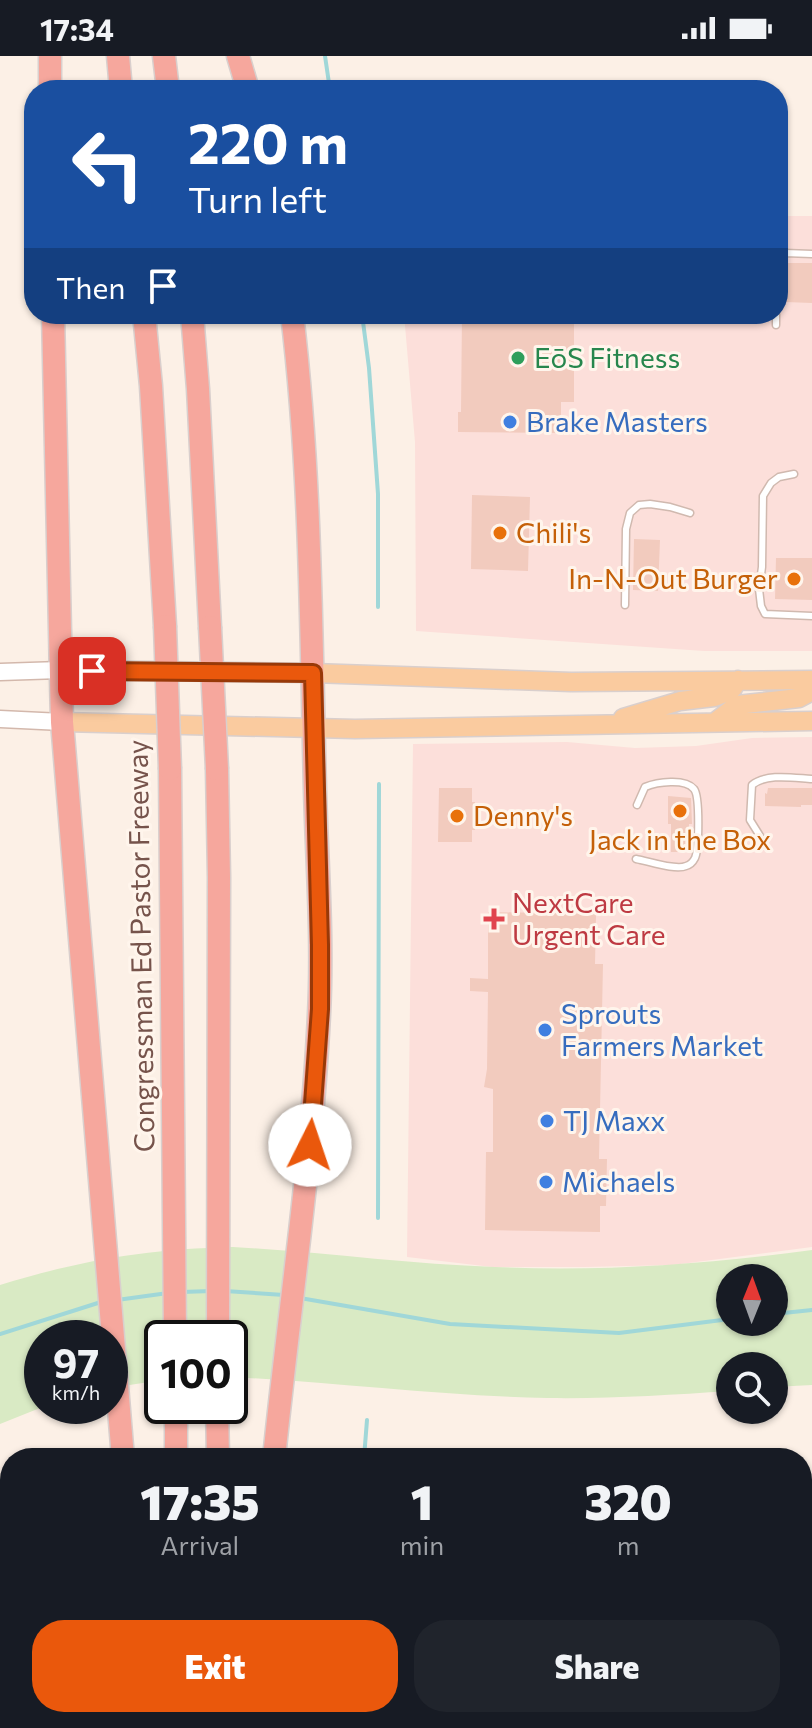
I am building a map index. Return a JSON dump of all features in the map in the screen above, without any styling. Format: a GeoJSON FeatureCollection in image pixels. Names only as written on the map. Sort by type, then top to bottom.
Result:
{"type":"FeatureCollection","features":[{"type":"Feature","properties":{"kind":"highway"},"geometry":{"type":"LineString","coordinates":[[50,56],[50,80]]}},
{"type":"Feature","properties":{"kind":"highway"},"geometry":{"type":"LineString","coordinates":[[118,56],[120,80]]}},
{"type":"Feature","properties":{"kind":"highway"},"geometry":{"type":"LineString","coordinates":[[164,56],[167,80]]}},
{"type":"Feature","properties":{"kind":"highway"},"geometry":{"type":"LineString","coordinates":[[238,56],[245,80]]}},
{"type":"Feature","properties":{"kind":"highway"},"geometry":{"type":"LineString","coordinates":[[53,324],[62,722],[122,1448]]}},
{"type":"Feature","properties":{"kind":"highway","name":"Congressman Ed Pastor Freeway"},"geometry":{"type":"LineString","coordinates":[[145,324],[165,626],[170,769],[175,1320]]}},
{"type":"Feature","properties":{"kind":"highway"},"geometry":{"type":"LineString","coordinates":[[193,324],[217,769],[218,1320]]}},
{"type":"Feature","properties":{"kind":"highway"},"geometry":{"type":"LineString","coordinates":[[275,1448],[310,1145],[320,1009],[320,890],[313,673],[303,431],[293,324]]}},
{"type":"Feature","properties":{"kind":"highway"},"geometry":{"type":"LineString","coordinates":[[176,1424],[176,1448]]}},
{"type":"Feature","properties":{"kind":"highway"},"geometry":{"type":"LineString","coordinates":[[217,1424],[218,1448]]}},
{"type":"Feature","properties":{"kind":"main road"},"geometry":{"type":"LineString","coordinates":[[0,672],[313,673],[571,682],[812,680]]}},
{"type":"Feature","properties":{"kind":"main road"},"geometry":{"type":"LineString","coordinates":[[605,725],[668,704],[714,697],[733,688],[738,680]]}},
{"type":"Feature","properties":{"kind":"main road"},"geometry":{"type":"LineString","coordinates":[[715,722],[737,705],[799,698],[812,691]]}},
{"type":"Feature","properties":{"kind":"main road"},"geometry":{"type":"LineString","coordinates":[[0,719],[314,728],[812,721]]}},
{"type":"Feature","properties":{"kind":"lane"},"geometry":{"type":"LineString","coordinates":[[788,253],[812,254]]}},
{"type":"Feature","properties":{"kind":"lane"},"geometry":{"type":"LineString","coordinates":[[794,474],[779,477],[763,496],[761,606],[765,614],[812,616]]}},
{"type":"Feature","properties":{"kind":"lane"},"geometry":{"type":"LineString","coordinates":[[625,605],[626,529],[630,513],[639,505],[650,504],[690,513]]}},
{"type":"Feature","properties":{"kind":"lane"},"geometry":{"type":"LineString","coordinates":[[760,836],[750,820],[752,785],[767,778],[812,779]]}},
{"type":"Feature","properties":{"kind":"lane"},"geometry":{"type":"LineString","coordinates":[[636,859],[680,868],[689,866],[697,850],[697,798],[695,790],[688,784],[662,782],[645,787],[637,805]]}},
{"type":"Feature","properties":{"kind":"shaded area"},"geometry":{"type":"Polygon","coordinates":[[[788,216],[812,216],[812,651],[704,651],[416,631],[415,442],[405,324],[788,324],[788,216]]]}},
{"type":"Feature","properties":{"kind":"shaded area"},"geometry":{"type":"Polygon","coordinates":[[[812,737],[812,1247],[673,1265],[492,1267],[407,1257],[413,744],[567,742],[635,748],[696,746],[752,738],[812,737]]]}},
{"type":"Feature","properties":{"kind":"green space"},"geometry":{"type":"Polygon","coordinates":[[[233,1247],[462,1265],[615,1268],[812,1250],[812,1385],[788,1386],[788,1352],[716,1352],[716,1392],[638,1396],[507,1397],[248,1378],[248,1320],[144,1320],[144,1383],[128,1385],[128,1320],[24,1320],[24,1414],[0,1424],[0,1285],[59,1269],[143,1253],[233,1247]]]}},
{"type":"Feature","properties":{"kind":"building"},"geometry":{"type":"Polygon","coordinates":[[[788,263],[812,263],[812,303],[788,302],[788,263]]]}},
{"type":"Feature","properties":{"kind":"building","name":"EōS Fitness"},"geometry":{"type":"Polygon","coordinates":[[[462,324],[574,324],[574,402],[561,402],[561,433],[458,432],[458,412],[461,412],[462,324]]]}},
{"type":"Feature","properties":{"kind":"building","name":"Chili's"},"geometry":{"type":"Polygon","coordinates":[[[472,495],[530,497],[528,571],[471,569],[472,495]]]}},
{"type":"Feature","properties":{"kind":"building"},"geometry":{"type":"Polygon","coordinates":[[[634,539],[660,540],[658,591],[633,590],[634,539]]]}},
{"type":"Feature","properties":{"kind":"building","name":"In-N-Out Burger"},"geometry":{"type":"Polygon","coordinates":[[[776,558],[812,558],[812,600],[775,599],[776,558]]]}},
{"type":"Feature","properties":{"kind":"building","name":"Denny's"},"geometry":{"type":"Polygon","coordinates":[[[439,788],[472,788],[475,830],[472,830],[472,842],[438,842],[439,788]]]}},
{"type":"Feature","properties":{"kind":"building"},"geometry":{"type":"Polygon","coordinates":[[[768,788],[812,788],[812,805],[765,806],[768,788]]]}},
{"type":"Feature","properties":{"kind":"building","name":"Jack in the Box"},"geometry":{"type":"Polygon","coordinates":[[[668,796],[691,798],[692,824],[689,824],[688,852],[671,852],[668,796]]]}},
{"type":"Feature","properties":{"kind":"building"},"geometry":{"type":"Polygon","coordinates":[[[488,912],[596,914],[595,964],[603,964],[599,1159],[607,1159],[606,1206],[600,1206],[600,1232],[485,1230],[486,1152],[493,1152],[493,1089],[484,1087],[488,992],[470,991],[470,978],[488,979],[488,912]]]}},
{"type":"Feature","properties":{"kind":"waterway"},"geometry":{"type":"LineString","coordinates":[[325,56],[329,80]]}},
{"type":"Feature","properties":{"kind":"waterway"},"geometry":{"type":"LineString","coordinates":[[363,324],[378,494],[378,607]]}},
{"type":"Feature","properties":{"kind":"waterway"},"geometry":{"type":"LineString","coordinates":[[378,1218],[379,784]]}},
{"type":"Feature","properties":{"kind":"waterway"},"geometry":{"type":"LineString","coordinates":[[181,1292],[212,1291]]}},
{"type":"Feature","properties":{"kind":"waterway"},"geometry":{"type":"LineString","coordinates":[[225,1291],[284,1295]]}},
{"type":"Feature","properties":{"kind":"waterway"},"geometry":{"type":"LineString","coordinates":[[117,1300],[168,1293]]}},
{"type":"Feature","properties":{"kind":"waterway"},"geometry":{"type":"LineString","coordinates":[[300,1298],[450,1324],[619,1333],[716,1321]]}},
{"type":"Feature","properties":{"kind":"waterway"},"geometry":{"type":"LineString","coordinates":[[0,1334],[101,1302]]}},
{"type":"Feature","properties":{"kind":"waterway"},"geometry":{"type":"LineString","coordinates":[[788,1313],[812,1310]]}},
{"type":"Feature","properties":{"kind":"waterway"},"geometry":{"type":"LineString","coordinates":[[365,1448],[367,1420]]}},
{"type":"Feature","properties":{"kind":"place","name":"EōS Fitness"},"geometry":{"type":"Point","coordinates":[518,358]}},
{"type":"Feature","properties":{"kind":"place","name":"Brake Masters"},"geometry":{"type":"Point","coordinates":[510,422]}},
{"type":"Feature","properties":{"kind":"place","name":"Chili's"},"geometry":{"type":"Point","coordinates":[500,533]}},
{"type":"Feature","properties":{"kind":"place","name":"In-N-Out Burger"},"geometry":{"type":"Point","coordinates":[794,579]}},
{"type":"Feature","properties":{"kind":"place","name":"Jack in the Box"},"geometry":{"type":"Point","coordinates":[680,811]}},
{"type":"Feature","properties":{"kind":"place","name":"Denny's"},"geometry":{"type":"Point","coordinates":[457,816]}},
{"type":"Feature","properties":{"kind":"place","name":"NextCare Urgent Care"},"geometry":{"type":"Point","coordinates":[494,919]}},
{"type":"Feature","properties":{"kind":"place","name":"Sprouts Farmers Market"},"geometry":{"type":"Point","coordinates":[545,1030]}},
{"type":"Feature","properties":{"kind":"place","name":"TJ Maxx"},"geometry":{"type":"Point","coordinates":[547,1121]}},
{"type":"Feature","properties":{"kind":"place","name":"Michaels"},"geometry":{"type":"Point","coordinates":[546,1182]}},
{"type":"Feature","properties":{"kind":"route"},"geometry":{"type":"LineString","coordinates":[[92,671],[313,673],[320,890],[320,1009],[310,1145]]}}]}
